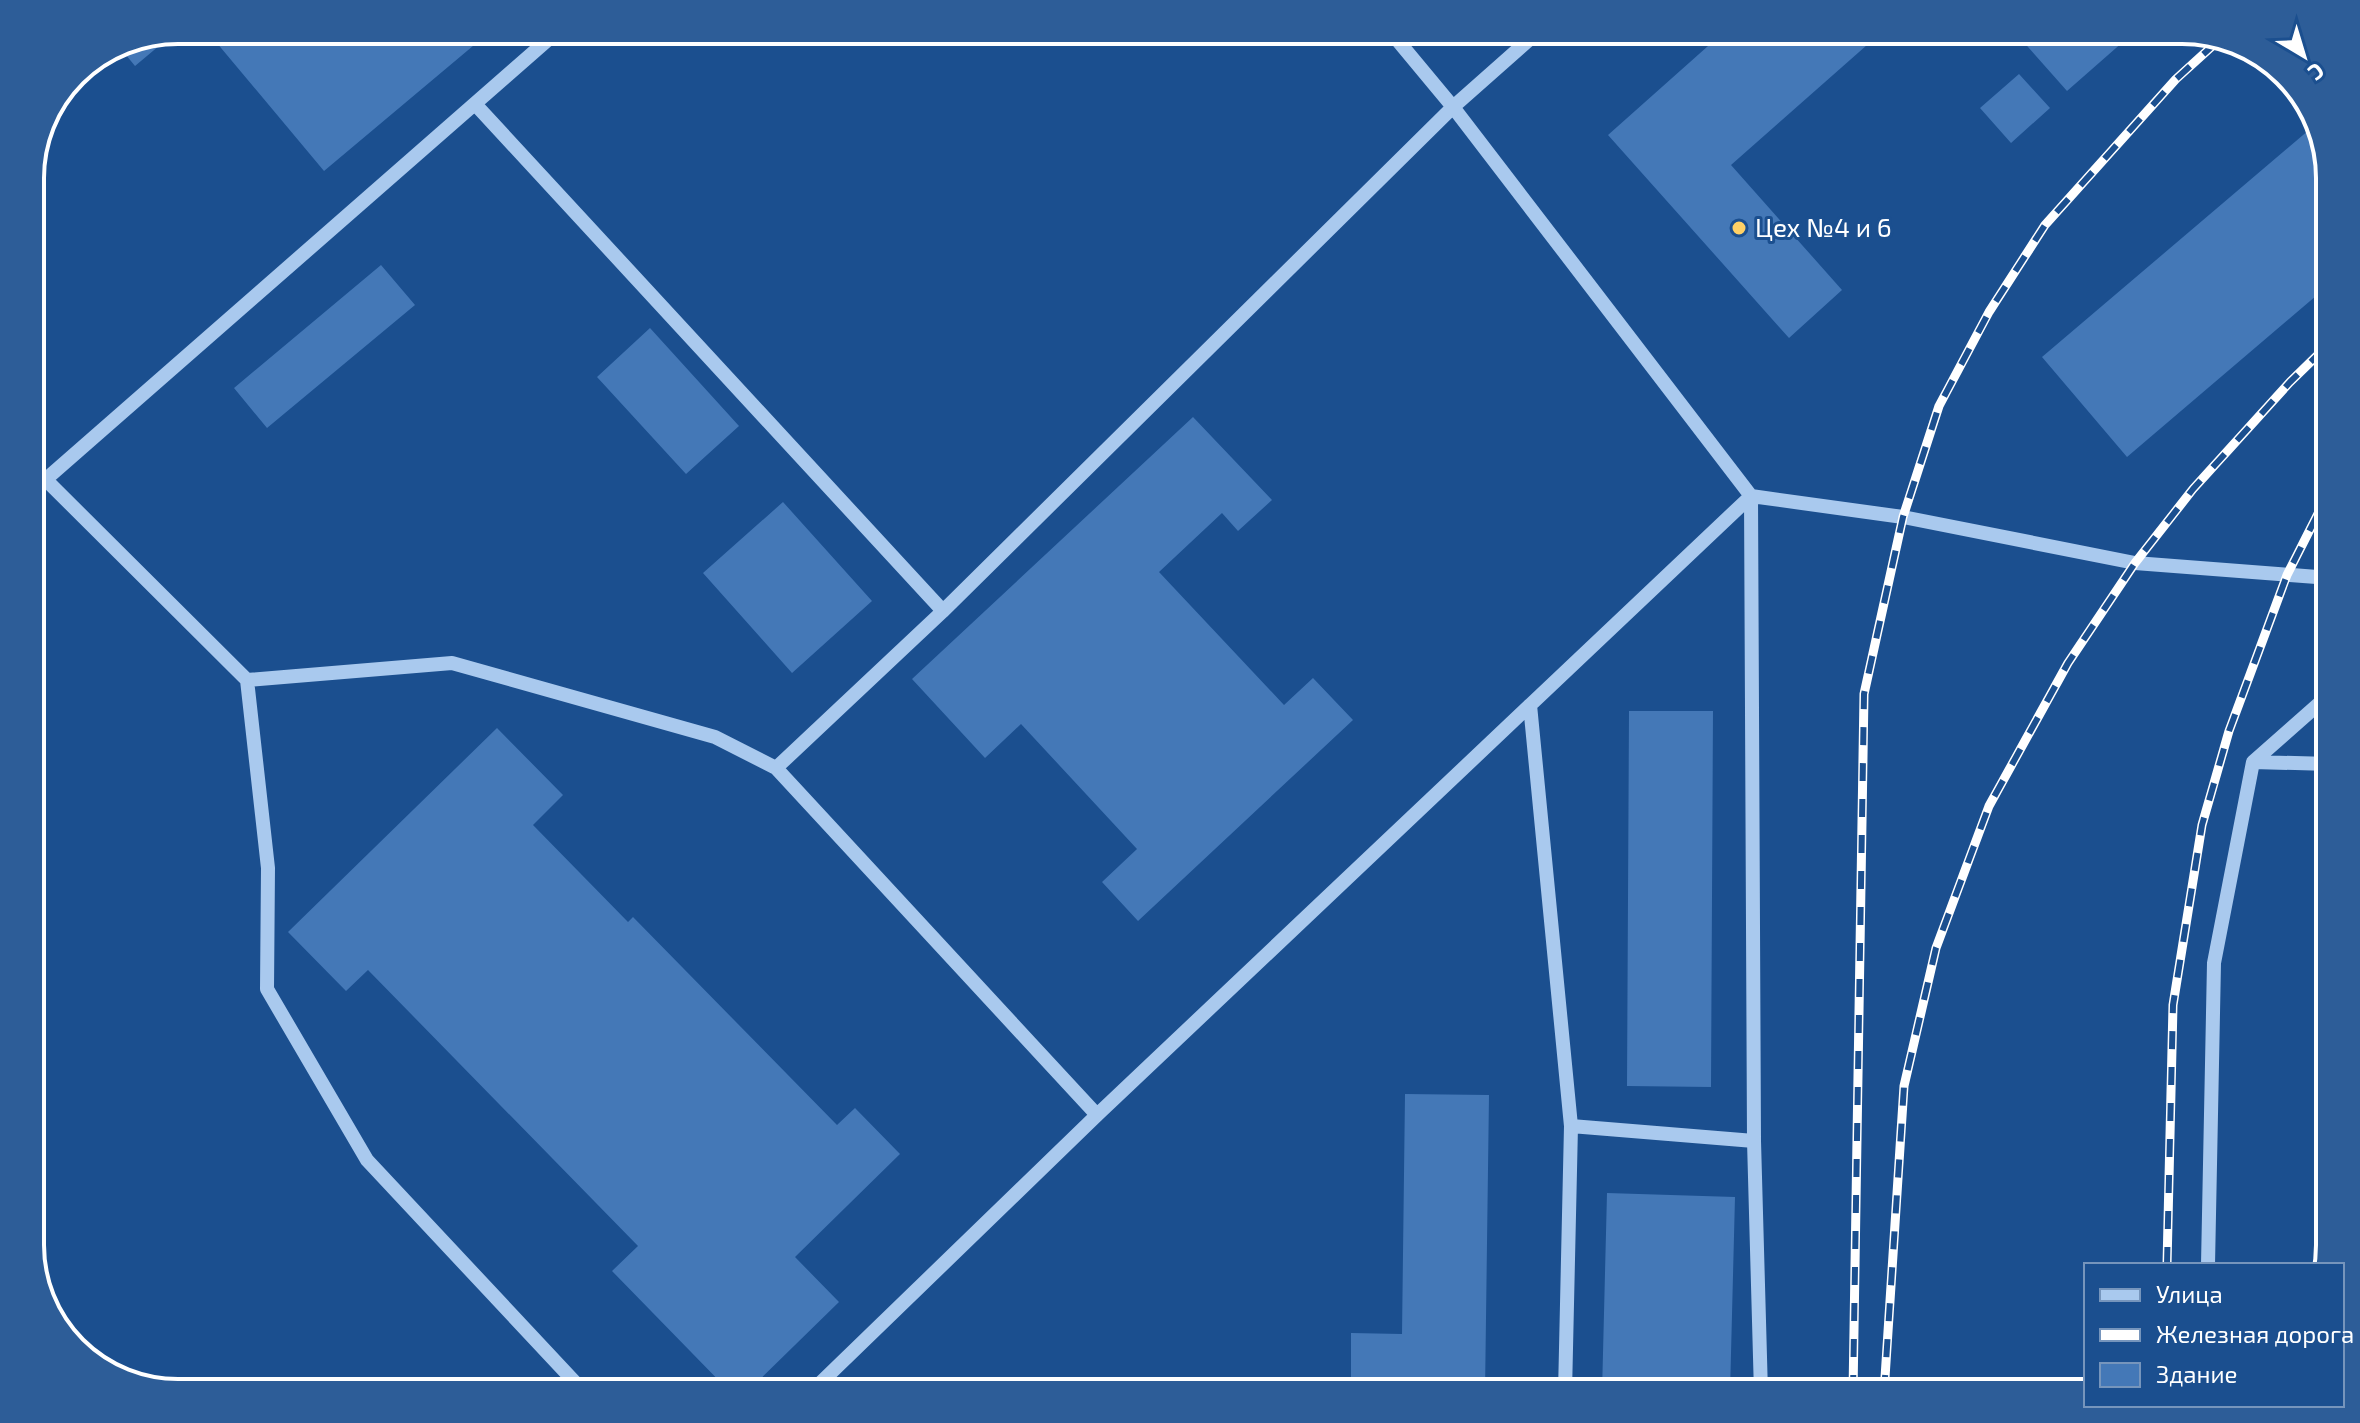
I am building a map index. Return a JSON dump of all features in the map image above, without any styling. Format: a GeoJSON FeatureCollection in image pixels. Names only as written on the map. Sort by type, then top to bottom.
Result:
{"type":"FeatureCollection","features":[{"type":"Feature","properties":{"kind":"lane"},"geometry":{"type":"LineString","coordinates":[[543,44],[45,480],[247,680],[268,868],[267,989],[367,1160],[572,1379]]}},
{"type":"Feature","properties":{"kind":"lane"},"geometry":{"type":"LineString","coordinates":[[1401,44],[1453,107],[1751,496],[1754,1141],[1761,1379]]}},
{"type":"Feature","properties":{"kind":"lane"},"geometry":{"type":"LineString","coordinates":[[776,768],[943,611],[1453,107],[1524,44]]}},
{"type":"Feature","properties":{"kind":"lane"},"geometry":{"type":"LineString","coordinates":[[475,104],[943,611]]}},
{"type":"Feature","properties":{"kind":"lane"},"geometry":{"type":"LineString","coordinates":[[1751,496],[1903,517],[2135,563],[2316,577]]}},
{"type":"Feature","properties":{"kind":"lane"},"geometry":{"type":"LineString","coordinates":[[824,1379],[1097,1115],[1751,496]]}},
{"type":"Feature","properties":{"kind":"lane"},"geometry":{"type":"LineString","coordinates":[[247,680],[452,663],[715,737],[776,768],[1097,1115]]}},
{"type":"Feature","properties":{"kind":"lane"},"geometry":{"type":"LineString","coordinates":[[1530,705],[1571,1126],[1565,1379]]}},
{"type":"Feature","properties":{"kind":"lane"},"geometry":{"type":"LineString","coordinates":[[2208,1263],[2214,963],[2253,762],[2316,706]]}},
{"type":"Feature","properties":{"kind":"lane"},"geometry":{"type":"LineString","coordinates":[[2253,762],[2316,764]]}},
{"type":"Feature","properties":{"kind":"lane"},"geometry":{"type":"LineString","coordinates":[[1571,1126],[1754,1141]]}},
{"type":"Feature","properties":{"kind":"building"},"geometry":{"type":"Polygon","coordinates":[[[218,44],[475,44],[324,171],[218,44]]]}},
{"type":"Feature","properties":{"kind":"building","name":"Цех №4 и 6"},"geometry":{"type":"Polygon","coordinates":[[[1710,44],[1868,44],[1731,165],[1842,290],[1789,338],[1608,135],[1710,44]]]}},
{"type":"Feature","properties":{"kind":"building"},"geometry":{"type":"Polygon","coordinates":[[[2025,44],[2121,44],[2067,91],[2025,44]]]}},
{"type":"Feature","properties":{"kind":"building"},"geometry":{"type":"Polygon","coordinates":[[[159,46],[135,66],[125,54],[159,46]]]}},
{"type":"Feature","properties":{"kind":"building"},"geometry":{"type":"Polygon","coordinates":[[[2019,74],[2050,108],[2011,143],[1980,108],[2019,74]]]}},
{"type":"Feature","properties":{"kind":"building"},"geometry":{"type":"Polygon","coordinates":[[[2307,131],[2316,169],[2316,296],[2127,457],[2042,357],[2307,131]]]}},
{"type":"Feature","properties":{"kind":"building"},"geometry":{"type":"Polygon","coordinates":[[[381,265],[415,305],[267,428],[234,388],[381,265]]]}},
{"type":"Feature","properties":{"kind":"building"},"geometry":{"type":"Polygon","coordinates":[[[650,328],[739,426],[686,474],[597,377],[650,328]]]}},
{"type":"Feature","properties":{"kind":"building"},"geometry":{"type":"Polygon","coordinates":[[[1193,417],[1272,500],[1238,531],[1222,513],[1159,572],[1284,705],[1313,678],[1353,720],[1138,921],[1102,882],[1137,849],[1021,724],[985,758],[912,679],[1193,417]]]}},
{"type":"Feature","properties":{"kind":"building"},"geometry":{"type":"Polygon","coordinates":[[[783,502],[872,601],[792,673],[703,573],[783,502]]]}},
{"type":"Feature","properties":{"kind":"building"},"geometry":{"type":"Polygon","coordinates":[[[1629,711],[1713,711],[1711,1087],[1627,1086],[1629,711]]]}},
{"type":"Feature","properties":{"kind":"building"},"geometry":{"type":"Polygon","coordinates":[[[497,728],[563,795],[533,825],[628,922],[633,917],[837,1125],[855,1108],[900,1154],[795,1257],[839,1302],[760,1379],[717,1379],[612,1271],[638,1246],[368,970],[346,991],[288,932],[497,728]]]}},
{"type":"Feature","properties":{"kind":"building"},"geometry":{"type":"Polygon","coordinates":[[[1405,1094],[1489,1095],[1485,1379],[1351,1379],[1351,1333],[1402,1334],[1405,1094]]]}},
{"type":"Feature","properties":{"kind":"building"},"geometry":{"type":"Polygon","coordinates":[[[1607,1193],[1735,1197],[1730,1379],[1602,1379],[1607,1193]]]}},
{"type":"Feature","properties":{"kind":"railway"},"geometry":{"type":"LineString","coordinates":[[1853,1379],[1864,694],[1903,517],[1939,406],[1989,312],[2045,225],[2176,79],[2211,48]]}},
{"type":"Feature","properties":{"kind":"railway"},"geometry":{"type":"LineString","coordinates":[[1885,1379],[1904,1086],[1936,948],[1989,806],[2068,663],[2135,563],[2193,489],[2316,357]]}},
{"type":"Feature","properties":{"kind":"railway"},"geometry":{"type":"LineString","coordinates":[[2167,1263],[2173,1005],[2202,825],[2229,731],[2287,575],[2316,518]]}},
{"type":"Feature","properties":{"kind":"place","name":"Цех №4 и 6"},"geometry":{"type":"Point","coordinates":[1739,228]}}]}
